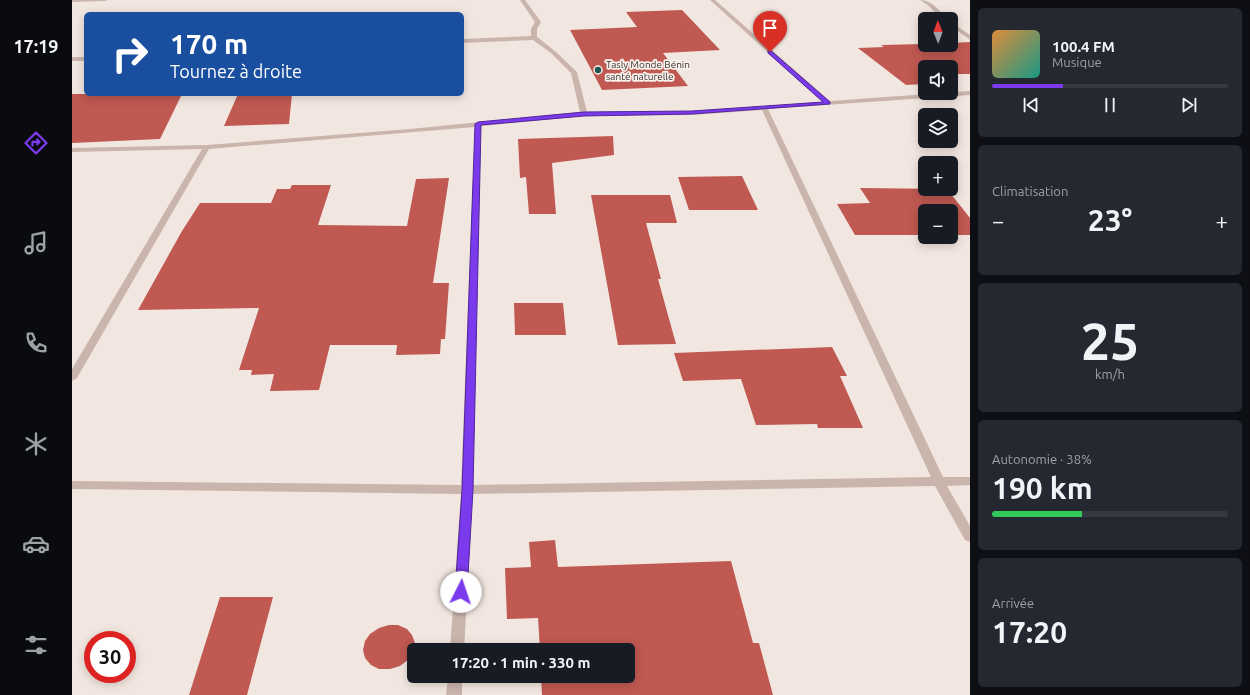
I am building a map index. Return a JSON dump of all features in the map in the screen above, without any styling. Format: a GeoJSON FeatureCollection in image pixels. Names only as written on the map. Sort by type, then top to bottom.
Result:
{"type":"FeatureCollection","features":[{"type":"Feature","properties":{"kind":"street"},"geometry":{"type":"LineString","coordinates":[[72,1],[105,0]]}},
{"type":"Feature","properties":{"kind":"street"},"geometry":{"type":"LineString","coordinates":[[522,0],[538,22],[534,29],[534,38]]}},
{"type":"Feature","properties":{"kind":"street"},"geometry":{"type":"LineString","coordinates":[[712,0],[828,103]]}},
{"type":"Feature","properties":{"kind":"street"},"geometry":{"type":"LineString","coordinates":[[922,0],[931,5],[938,12]]}},
{"type":"Feature","properties":{"kind":"street"},"geometry":{"type":"LineString","coordinates":[[958,29],[970,38]]}},
{"type":"Feature","properties":{"kind":"street"},"geometry":{"type":"LineString","coordinates":[[464,41],[534,38],[553,52],[574,72],[584,114]]}},
{"type":"Feature","properties":{"kind":"street"},"geometry":{"type":"LineString","coordinates":[[72,59],[84,59]]}},
{"type":"Feature","properties":{"kind":"street"},"geometry":{"type":"LineString","coordinates":[[72,150],[207,147],[410,131],[584,114],[692,113],[970,93]]}},
{"type":"Feature","properties":{"kind":"street"},"geometry":{"type":"LineString","coordinates":[[764,108],[940,482],[970,537]]}},
{"type":"Feature","properties":{"kind":"street"},"geometry":{"type":"LineString","coordinates":[[457,643],[467,490],[478,124]]}},
{"type":"Feature","properties":{"kind":"street"},"geometry":{"type":"LineString","coordinates":[[72,378],[207,147]]}},
{"type":"Feature","properties":{"kind":"street"},"geometry":{"type":"LineString","coordinates":[[72,485],[467,490],[970,481]]}},
{"type":"Feature","properties":{"kind":"street"},"geometry":{"type":"LineString","coordinates":[[454,695],[455,683]]}},
{"type":"Feature","properties":{"kind":"building"},"geometry":{"type":"Polygon","coordinates":[[[682,10],[720,50],[663,53],[688,86],[602,90],[570,30],[637,27],[626,12],[682,10]]]}},
{"type":"Feature","properties":{"kind":"building"},"geometry":{"type":"Polygon","coordinates":[[[970,42],[970,74],[958,74],[958,60],[918,60],[918,84],[906,85],[858,48],[884,47],[881,45],[918,44],[918,52],[958,52],[958,43],[970,42]]]}},
{"type":"Feature","properties":{"kind":"building"},"geometry":{"type":"Polygon","coordinates":[[[72,94],[84,94],[84,96],[181,96],[160,139],[72,143],[72,94]]]}},
{"type":"Feature","properties":{"kind":"building"},"geometry":{"type":"Polygon","coordinates":[[[237,96],[292,96],[289,124],[224,126],[237,96]]]}},
{"type":"Feature","properties":{"kind":"building"},"geometry":{"type":"Polygon","coordinates":[[[613,136],[614,155],[552,163],[556,214],[529,214],[526,177],[520,178],[518,139],[613,136]]]}},
{"type":"Feature","properties":{"kind":"building"},"geometry":{"type":"Polygon","coordinates":[[[742,176],[758,210],[689,210],[678,177],[742,176]]]}},
{"type":"Feature","properties":{"kind":"building"},"geometry":{"type":"Polygon","coordinates":[[[449,178],[433,283],[449,283],[445,339],[441,339],[440,354],[396,355],[397,345],[330,345],[319,390],[270,391],[274,374],[251,375],[252,370],[239,370],[259,308],[138,310],[182,231],[200,203],[271,203],[277,189],[290,189],[292,185],[331,185],[318,225],[407,226],[416,179],[449,178]]]}},
{"type":"Feature","properties":{"kind":"building"},"geometry":{"type":"Polygon","coordinates":[[[860,188],[918,189],[918,196],[953,196],[970,218],[970,235],[958,235],[958,204],[918,204],[918,235],[855,235],[837,204],[870,203],[860,188]]]}},
{"type":"Feature","properties":{"kind":"building"},"geometry":{"type":"Polygon","coordinates":[[[591,195],[670,195],[677,223],[646,223],[661,279],[658,279],[676,344],[618,345],[591,195]]]}},
{"type":"Feature","properties":{"kind":"building"},"geometry":{"type":"Polygon","coordinates":[[[514,303],[563,303],[566,335],[515,335],[514,303]]]}},
{"type":"Feature","properties":{"kind":"building"},"geometry":{"type":"Polygon","coordinates":[[[832,347],[847,376],[840,376],[863,428],[818,428],[817,424],[756,425],[741,379],[683,381],[674,353],[832,347]]]}},
{"type":"Feature","properties":{"kind":"building"},"geometry":{"type":"Polygon","coordinates":[[[555,540],[558,567],[731,561],[753,643],[759,643],[773,695],[542,695],[541,683],[635,683],[635,643],[540,643],[538,618],[507,619],[505,568],[531,567],[529,542],[555,540]]]}},
{"type":"Feature","properties":{"kind":"building"},"geometry":{"type":"Polygon","coordinates":[[[220,597],[273,597],[247,695],[189,695],[220,597]]]}},
{"type":"Feature","properties":{"kind":"building"},"geometry":{"type":"Polygon","coordinates":[[[389,625],[398,625],[407,629],[412,635],[415,643],[407,643],[407,661],[400,666],[390,669],[379,669],[371,665],[365,658],[363,650],[365,641],[370,634],[379,628],[389,625]]]}},
{"type":"Feature","properties":{"kind":"place","name":"Tasly Monde Bénin santé naturelle"},"geometry":{"type":"Point","coordinates":[598,70]}},
{"type":"Feature","properties":{"kind":"route"},"geometry":{"type":"LineString","coordinates":[[461,592],[467,490],[478,124],[584,114],[692,113],[828,103],[770,52]]}}]}
